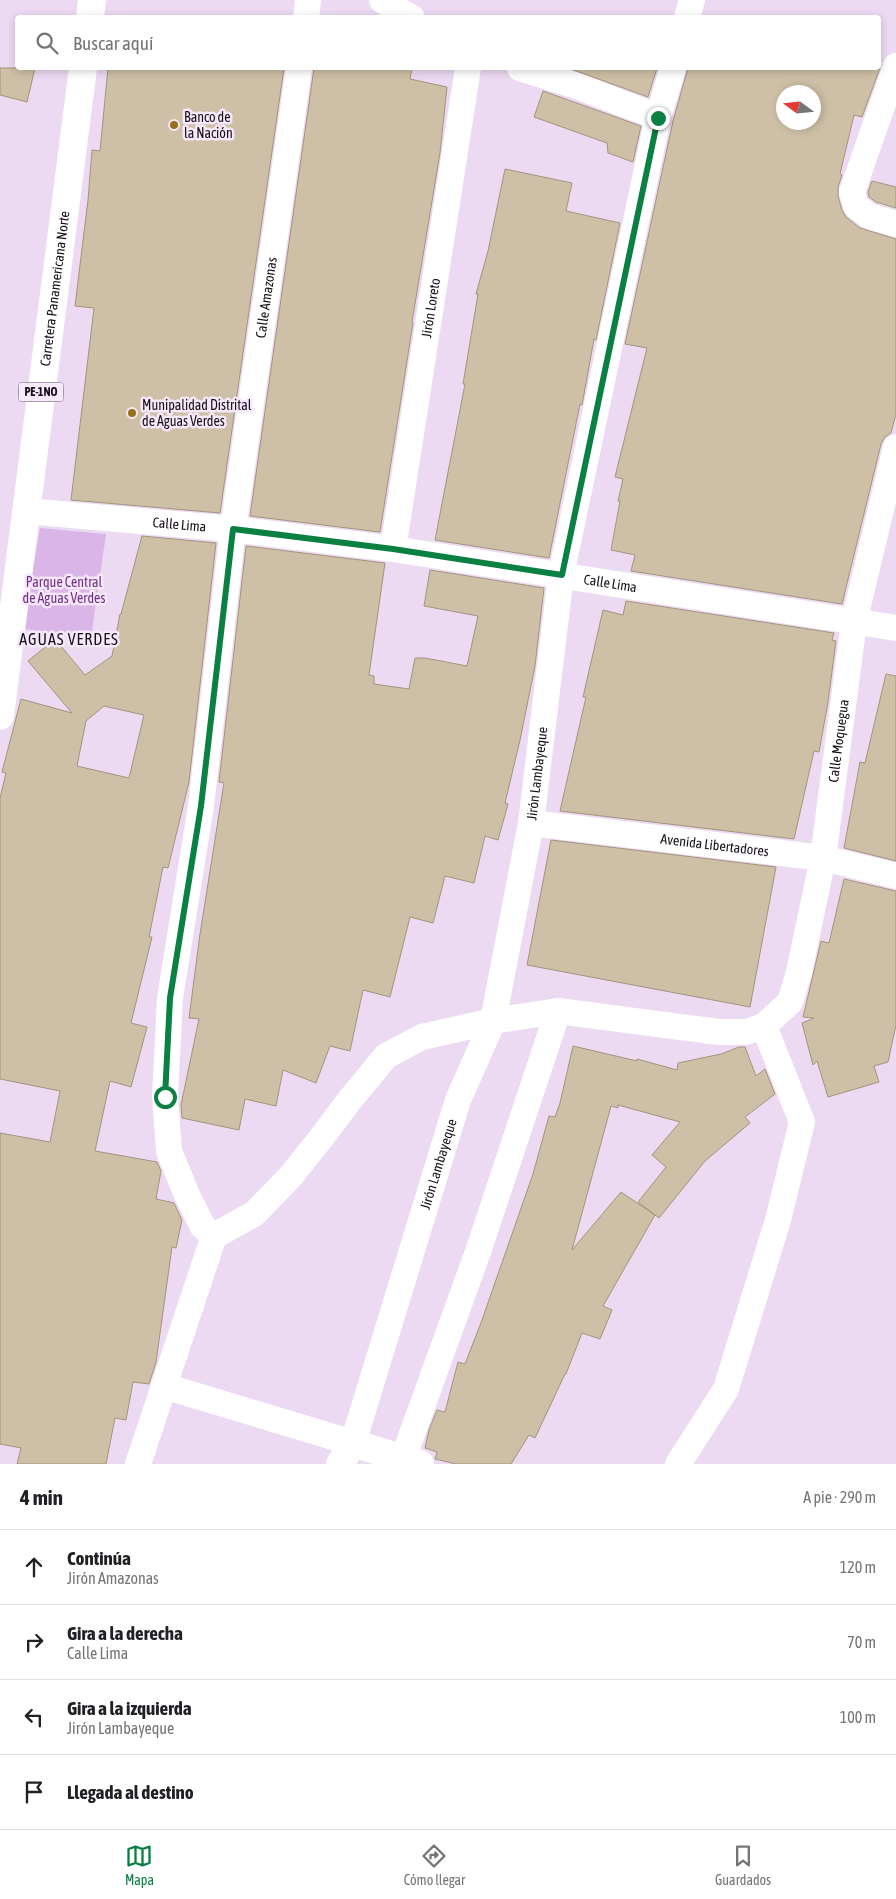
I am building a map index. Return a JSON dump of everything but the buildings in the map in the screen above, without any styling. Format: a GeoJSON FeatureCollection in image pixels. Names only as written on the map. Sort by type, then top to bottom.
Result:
{"type":"FeatureCollection","features":[{"type":"Feature","properties":{"kind":"main road"},"geometry":{"type":"LineString","coordinates":[[90,15],[92,0]]}},
{"type":"Feature","properties":{"kind":"main road","name":"Carretera Panamericana Norte"},"geometry":{"type":"LineString","coordinates":[[0,716],[83,70]]}},
{"type":"Feature","properties":{"kind":"main road"},"geometry":{"type":"LineString","coordinates":[[347,1454],[412,1461]]}},
{"type":"Feature","properties":{"kind":"street"},"geometry":{"type":"LineString","coordinates":[[306,15],[308,0]]}},
{"type":"Feature","properties":{"kind":"street"},"geometry":{"type":"LineString","coordinates":[[382,0],[407,15]]}},
{"type":"Feature","properties":{"kind":"street"},"geometry":{"type":"LineString","coordinates":[[688,15],[692,0]]}},
{"type":"Feature","properties":{"kind":"street"},"geometry":{"type":"LineString","coordinates":[[896,66],[852,192],[856,206],[869,216],[896,224]]}},
{"type":"Feature","properties":{"kind":"street","name":"Calle Amazonas"},"geometry":{"type":"LineString","coordinates":[[214,1236],[203,1226],[187,1195],[169,1151],[165,1097],[170,998],[201,806],[233,529],[299,70]]}},
{"type":"Feature","properties":{"kind":"street","name":"Jirón Loreto"},"geometry":{"type":"LineString","coordinates":[[393,549],[468,70]]}},
{"type":"Feature","properties":{"kind":"street"},"geometry":{"type":"LineString","coordinates":[[526,70],[577,86],[658,118]]}},
{"type":"Feature","properties":{"kind":"street","name":"Jirón Lambayeque"},"geometry":{"type":"LineString","coordinates":[[347,1454],[458,1100],[493,1021],[531,822],[562,575],[658,118],[672,70]]}},
{"type":"Feature","properties":{"kind":"street","name":"Calle Moquegua"},"geometry":{"type":"LineString","coordinates":[[764,1026],[790,1002],[798,972],[823,858],[854,622],[896,447]]}},
{"type":"Feature","properties":{"kind":"street","name":"Calle Lima"},"geometry":{"type":"LineString","coordinates":[[26,511],[233,529],[393,549],[896,628]]}},
{"type":"Feature","properties":{"kind":"street","name":"Avenida Libertadores"},"geometry":{"type":"LineString","coordinates":[[531,822],[823,858],[896,876]]}},
{"type":"Feature","properties":{"kind":"street"},"geometry":{"type":"LineString","coordinates":[[412,1461],[479,1249],[558,1011]]}},
{"type":"Feature","properties":{"kind":"street"},"geometry":{"type":"LineString","coordinates":[[138,1464],[214,1236],[254,1214],[290,1177],[349,1100],[386,1056],[422,1037],[493,1021],[558,1011],[719,1032],[746,1032],[764,1026],[802,1122],[778,1220],[726,1389],[678,1464]]}},
{"type":"Feature","properties":{"kind":"street"},"geometry":{"type":"LineString","coordinates":[[164,1386],[347,1454]]}},
{"type":"Feature","properties":{"kind":"green space","name":"Parque Central de Aguas Verdes"},"geometry":{"type":"Polygon","coordinates":[[[40,528],[106,534],[91,637],[23,629],[40,528]]]}},
{"type":"Feature","properties":{"kind":"place","name":"Banco de la Nación"},"geometry":{"type":"Point","coordinates":[174,125]}},
{"type":"Feature","properties":{"kind":"place","name":"Munipalidad Distrital de Aguas Verdes"},"geometry":{"type":"Point","coordinates":[132,413]}},
{"type":"Feature","properties":{"kind":"district","name":"AGUAS VERDES"},"geometry":{"type":"Point","coordinates":[69,639]}},
{"type":"Feature","properties":{"kind":"route"},"geometry":{"type":"LineString","coordinates":[[165,1097],[170,998],[201,806],[233,529],[393,549],[562,575],[658,118]]}}]}
